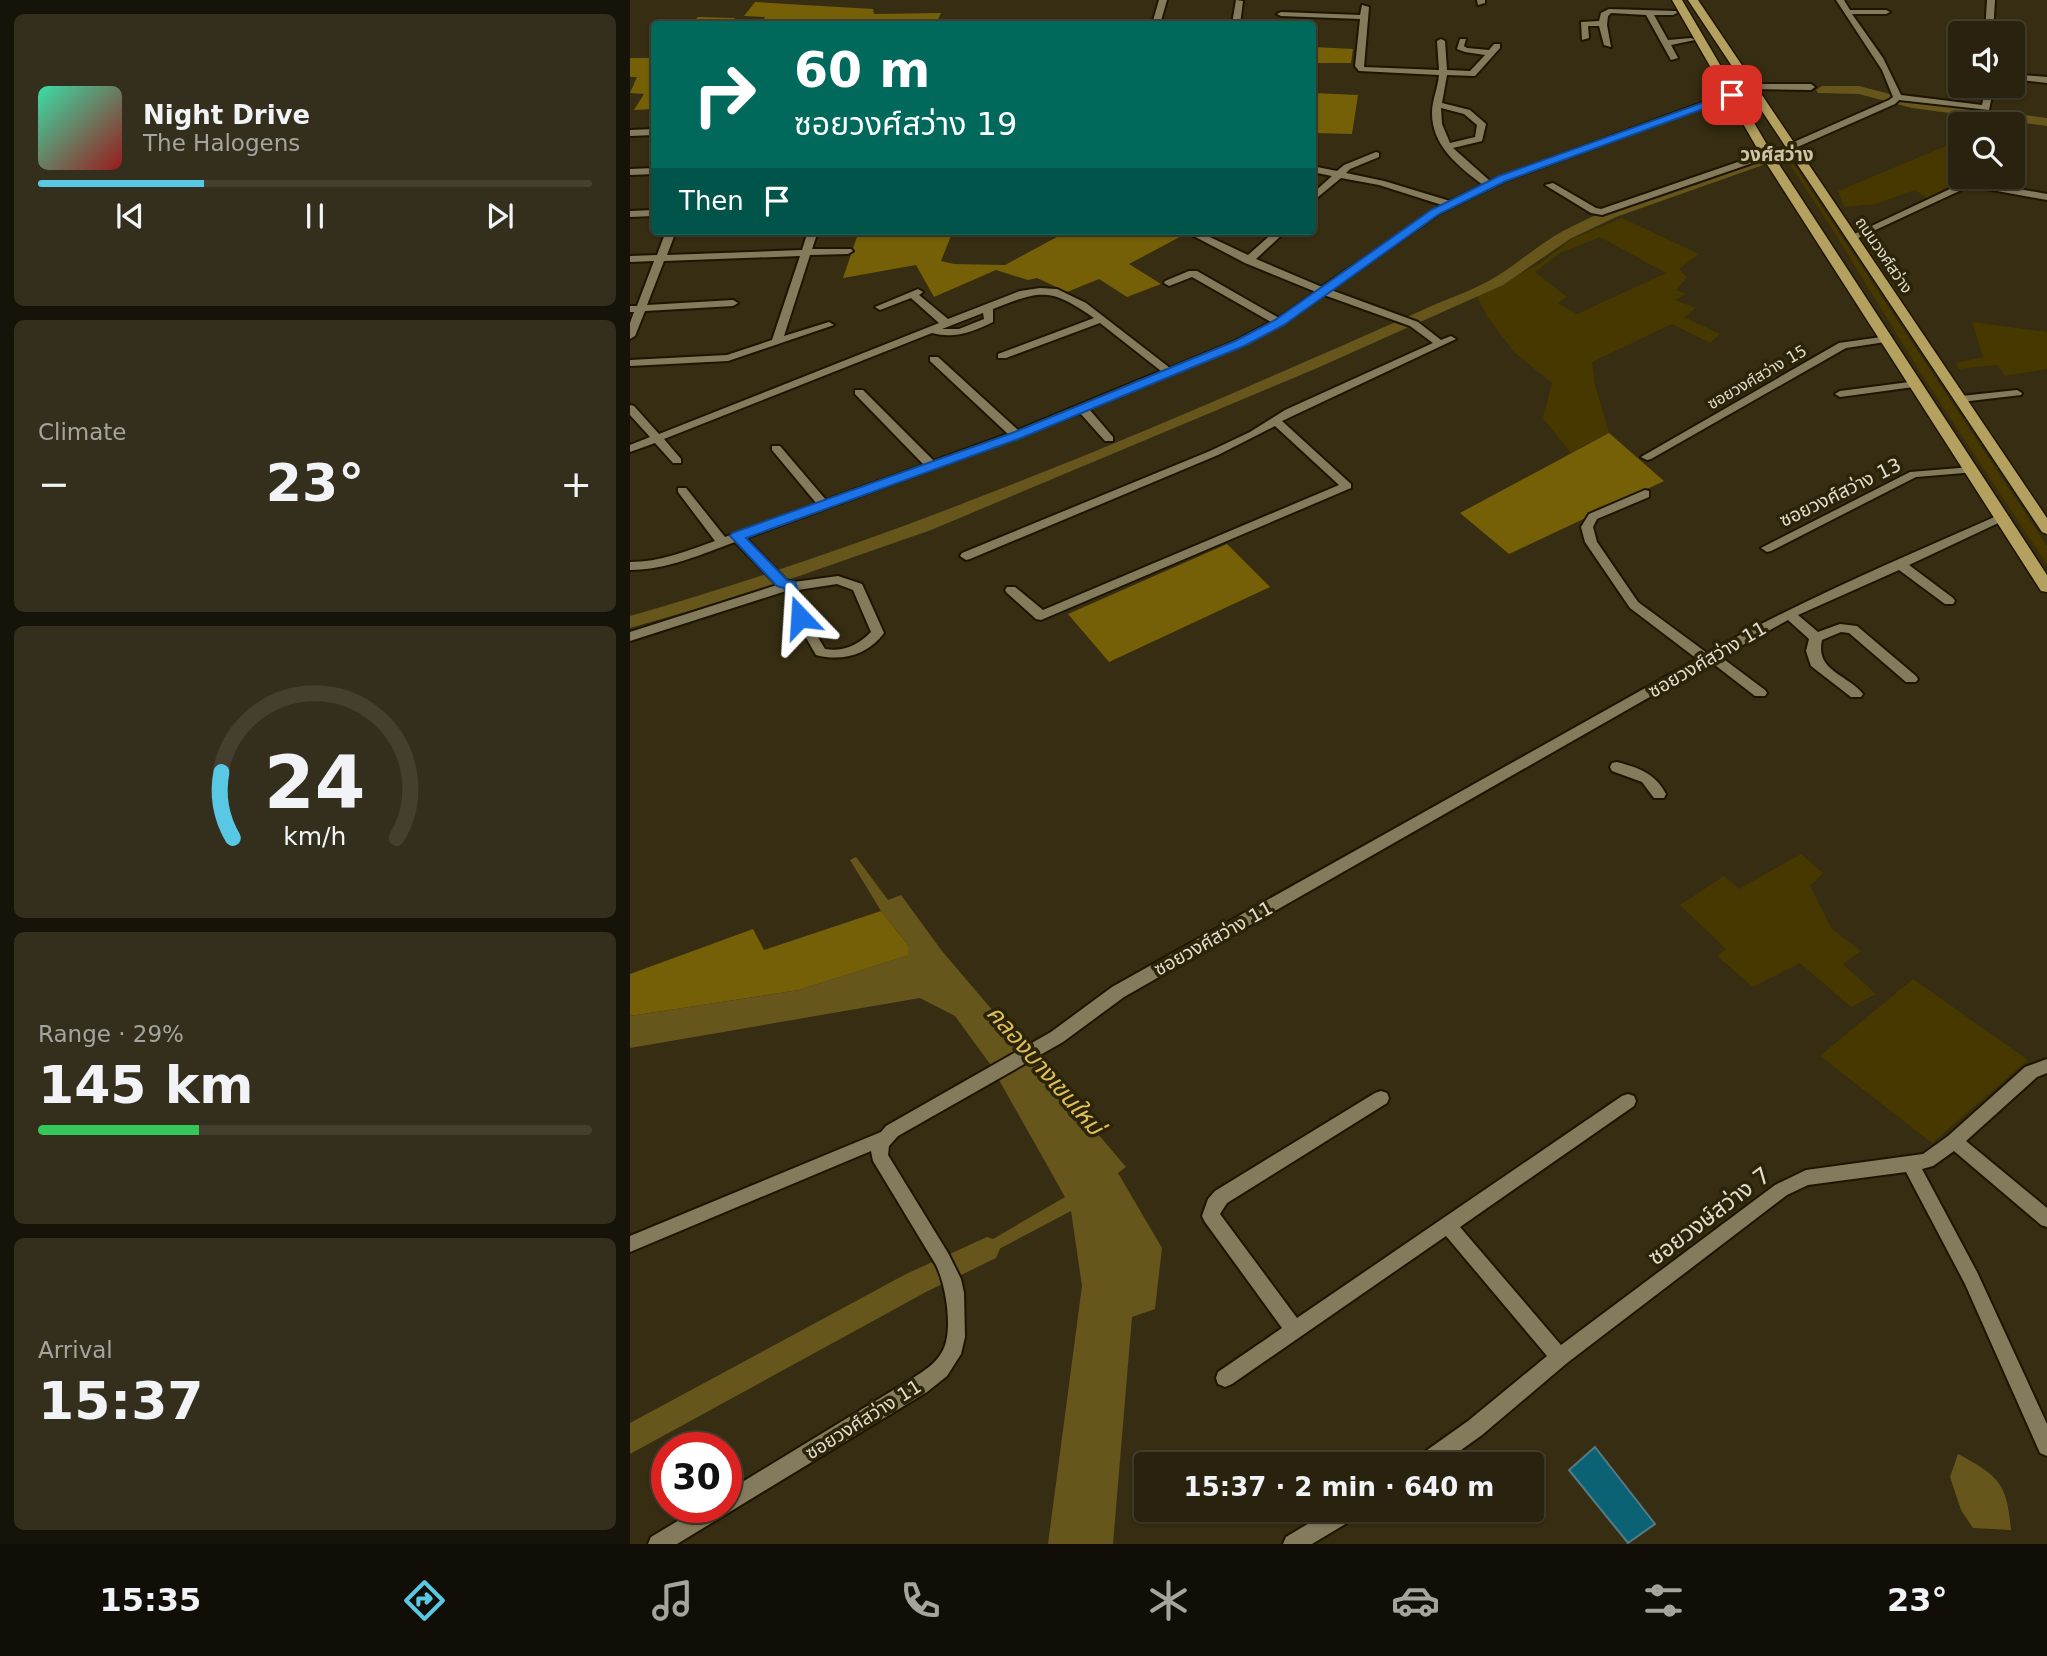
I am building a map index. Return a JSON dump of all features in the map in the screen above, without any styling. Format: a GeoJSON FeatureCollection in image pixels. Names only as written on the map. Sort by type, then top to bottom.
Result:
{"type":"FeatureCollection","features":[{"type":"Feature","properties":{"kind":"main road"},"geometry":{"type":"LineString","coordinates":[[1665,0],[1712,73],[1731,94]]}},
{"type":"Feature","properties":{"kind":"main road"},"geometry":{"type":"LineString","coordinates":[[1677,0],[1718,66],[1731,94],[1767,155],[2047,587]]}},
{"type":"Feature","properties":{"kind":"main road","name":"ถนนวงศ์สว่าง"},"geometry":{"type":"LineString","coordinates":[[1693,0],[2047,529]]}},
{"type":"Feature","properties":{"kind":"street"},"geometry":{"type":"LineString","coordinates":[[1157,21],[1163,0]]}},
{"type":"Feature","properties":{"kind":"street"},"geometry":{"type":"LineString","coordinates":[[1840,0],[1892,77],[1895,99]]}},
{"type":"Feature","properties":{"kind":"street"},"geometry":{"type":"LineString","coordinates":[[1990,21],[1991,0]]}},
{"type":"Feature","properties":{"kind":"street"},"geometry":{"type":"LineString","coordinates":[[1236,21],[1239,1]]}},
{"type":"Feature","properties":{"kind":"street"},"geometry":{"type":"LineString","coordinates":[[1608,45],[1602,23],[1604,15],[1609,11],[1673,13]]}},
{"type":"Feature","properties":{"kind":"street"},"geometry":{"type":"LineString","coordinates":[[1281,14],[1365,12],[1359,66],[1362,69],[1472,75],[1494,49],[1465,50],[1461,47],[1463,41]]}},
{"type":"Feature","properties":{"kind":"street"},"geometry":{"type":"LineString","coordinates":[[1649,12],[1674,58]]}},
{"type":"Feature","properties":{"kind":"street"},"geometry":{"type":"LineString","coordinates":[[1847,12],[1886,12]]}},
{"type":"Feature","properties":{"kind":"street"},"geometry":{"type":"LineString","coordinates":[[1585,38],[1584,24],[1602,23]]}},
{"type":"Feature","properties":{"kind":"street"},"geometry":{"type":"LineString","coordinates":[[1666,43],[1691,40]]}},
{"type":"Feature","properties":{"kind":"street"},"geometry":{"type":"LineString","coordinates":[[1441,41],[1443,73],[1438,128],[1446,147],[1462,165],[1489,185]]}},
{"type":"Feature","properties":{"kind":"street"},"geometry":{"type":"LineString","coordinates":[[2025,77],[2047,80]]}},
{"type":"Feature","properties":{"kind":"street"},"geometry":{"type":"LineString","coordinates":[[1751,87],[1811,87]]}},
{"type":"Feature","properties":{"kind":"street"},"geometry":{"type":"LineString","coordinates":[[630,566],[676,559],[932,466],[1016,435],[1239,344],[1279,322],[1450,204],[1489,185],[1731,94]]}},
{"type":"Feature","properties":{"kind":"street"},"geometry":{"type":"LineString","coordinates":[[1790,147],[1895,99],[1986,108],[1988,98]]}},
{"type":"Feature","properties":{"kind":"street"},"geometry":{"type":"LineString","coordinates":[[1438,105],[1467,112],[1482,124],[1479,139],[1446,147]]}},
{"type":"Feature","properties":{"kind":"street"},"geometry":{"type":"LineString","coordinates":[[630,132],[651,132]]}},
{"type":"Feature","properties":{"kind":"street"},"geometry":{"type":"LineString","coordinates":[[1316,195],[1347,167],[1376,155]]}},
{"type":"Feature","properties":{"kind":"street"},"geometry":{"type":"LineString","coordinates":[[1550,185],[1594,211],[1602,212],[1767,155]]}},
{"type":"Feature","properties":{"kind":"street"},"geometry":{"type":"LineString","coordinates":[[1316,170],[1391,186],[1450,204]]}},
{"type":"Feature","properties":{"kind":"street"},"geometry":{"type":"LineString","coordinates":[[630,172],[651,171]]}},
{"type":"Feature","properties":{"kind":"street"},"geometry":{"type":"LineString","coordinates":[[1851,238],[1969,184],[2047,197]]}},
{"type":"Feature","properties":{"kind":"street"},"geometry":{"type":"LineString","coordinates":[[630,214],[651,213]]}},
{"type":"Feature","properties":{"kind":"street"},"geometry":{"type":"LineString","coordinates":[[630,336],[670,235]]}},
{"type":"Feature","properties":{"kind":"street"},"geometry":{"type":"LineString","coordinates":[[777,342],[812,235]]}},
{"type":"Feature","properties":{"kind":"street"},"geometry":{"type":"LineString","coordinates":[[966,556],[1214,453],[1276,421],[1446,342],[1401,318],[1288,278],[1197,235]]}},
{"type":"Feature","properties":{"kind":"street"},"geometry":{"type":"LineString","coordinates":[[1248,261],[1277,235]]}},
{"type":"Feature","properties":{"kind":"street"},"geometry":{"type":"LineString","coordinates":[[630,260],[848,251]]}},
{"type":"Feature","properties":{"kind":"street"},"geometry":{"type":"LineString","coordinates":[[1169,283],[1194,273],[1279,322]]}},
{"type":"Feature","properties":{"kind":"street"},"geometry":{"type":"LineString","coordinates":[[630,449],[1024,293],[1049,292],[1076,301],[1169,372]]}},
{"type":"Feature","properties":{"kind":"street"},"geometry":{"type":"LineString","coordinates":[[880,307],[916,293],[947,324]]}},
{"type":"Feature","properties":{"kind":"street"},"geometry":{"type":"LineString","coordinates":[[630,309],[733,303]]}},
{"type":"Feature","properties":{"kind":"street"},"geometry":{"type":"LineString","coordinates":[[932,330],[959,334],[989,320],[988,307]]}},
{"type":"Feature","properties":{"kind":"street"},"geometry":{"type":"LineString","coordinates":[[1002,356],[1100,319]]}},
{"type":"Feature","properties":{"kind":"street"},"geometry":{"type":"LineString","coordinates":[[630,363],[728,358],[829,325]]}},
{"type":"Feature","properties":{"kind":"street","name":"ซอยวงศ์สว่าง 15"},"geometry":{"type":"LineString","coordinates":[[1647,457],[1843,345],[1888,339]]}},
{"type":"Feature","properties":{"kind":"street"},"geometry":{"type":"LineString","coordinates":[[934,359],[1016,435]]}},
{"type":"Feature","properties":{"kind":"street"},"geometry":{"type":"LineString","coordinates":[[1840,394],[1917,384]]}},
{"type":"Feature","properties":{"kind":"street"},"geometry":{"type":"LineString","coordinates":[[859,391],[932,466]]}},
{"type":"Feature","properties":{"kind":"street"},"geometry":{"type":"LineString","coordinates":[[1961,400],[2017,393]]}},
{"type":"Feature","properties":{"kind":"street"},"geometry":{"type":"LineString","coordinates":[[630,408],[677,461]]}},
{"type":"Feature","properties":{"kind":"street"},"geometry":{"type":"LineString","coordinates":[[1082,408],[1109,439]]}},
{"type":"Feature","properties":{"kind":"street"},"geometry":{"type":"LineString","coordinates":[[1011,590],[1041,616],[1347,486],[1276,421]]}},
{"type":"Feature","properties":{"kind":"street"},"geometry":{"type":"LineString","coordinates":[[775,449],[824,505]]}},
{"type":"Feature","properties":{"kind":"street","name":"ซอยวงศ์สว่าง 13"},"geometry":{"type":"LineString","coordinates":[[1766,548],[1914,474],[1972,470]]}},
{"type":"Feature","properties":{"kind":"street"},"geometry":{"type":"LineString","coordinates":[[682,490],[722,542]]}},
{"type":"Feature","properties":{"kind":"street"},"geometry":{"type":"LineString","coordinates":[[1645,494],[1593,517],[1587,527],[1591,542],[1634,606],[1760,693]]}},
{"type":"Feature","properties":{"kind":"street","name":"ซอยวงศ์สว่าง 11"},"geometry":{"type":"LineString","coordinates":[[742,1493],[920,1385],[940,1370],[952,1354],[957,1311],[952,1279],[878,1156],[886,1137],[1057,1037],[1118,992],[1709,657],[1789,614],[2003,518]]}},
{"type":"Feature","properties":{"kind":"street"},"geometry":{"type":"LineString","coordinates":[[737,536],[782,583],[790,585]]}},
{"type":"Feature","properties":{"kind":"street"},"geometry":{"type":"LineString","coordinates":[[1899,564],[1949,601]]}},
{"type":"Feature","properties":{"kind":"street"},"geometry":{"type":"LineString","coordinates":[[630,637],[790,585],[838,580],[858,587],[878,632],[867,645],[848,652],[835,656],[821,652],[800,617],[790,585]]}},
{"type":"Feature","properties":{"kind":"street"},"geometry":{"type":"LineString","coordinates":[[1789,614],[1816,638]]}},
{"type":"Feature","properties":{"kind":"street"},"geometry":{"type":"LineString","coordinates":[[1816,638],[1840,628],[1852,629],[1911,679]]}},
{"type":"Feature","properties":{"kind":"street"},"geometry":{"type":"LineString","coordinates":[[1816,638],[1813,651],[1816,663],[1856,694]]}},
{"type":"Feature","properties":{"kind":"street"},"geometry":{"type":"LineString","coordinates":[[1617,766],[1643,775],[1654,783],[1658,793]]}},
{"type":"Feature","properties":{"kind":"street","name":"ซอยวงษ์สว่าง 7"},"geometry":{"type":"LineString","coordinates":[[1441,1452],[1475,1428],[1560,1357],[1781,1190],[1806,1178],[1927,1161],[2031,1072],[2047,1066]]}},
{"type":"Feature","properties":{"kind":"street"},"geometry":{"type":"LineString","coordinates":[[1295,1331],[1211,1216],[1214,1205],[1221,1197],[1381,1098]]}},
{"type":"Feature","properties":{"kind":"street"},"geometry":{"type":"LineString","coordinates":[[1225,1378],[1628,1101]]}},
{"type":"Feature","properties":{"kind":"street"},"geometry":{"type":"LineString","coordinates":[[630,1244],[886,1137]]}},
{"type":"Feature","properties":{"kind":"street"},"geometry":{"type":"LineString","coordinates":[[1954,1140],[2047,1219]]}},
{"type":"Feature","properties":{"kind":"street"},"geometry":{"type":"LineString","coordinates":[[1911,1165],[1971,1278],[2047,1446]]}},
{"type":"Feature","properties":{"kind":"street"},"geometry":{"type":"LineString","coordinates":[[1448,1226],[1560,1357]]}},
{"type":"Feature","properties":{"kind":"street"},"geometry":{"type":"LineString","coordinates":[[1293,1544],[1330,1522]]}},
{"type":"Feature","properties":{"kind":"street"},"geometry":{"type":"LineString","coordinates":[[658,1544],[693,1523]]}},
{"type":"Feature","properties":{"kind":"shaded area"},"geometry":{"type":"Polygon","coordinates":[[[755,2],[873,9],[874,14],[941,13],[937,21],[762,21],[765,17],[744,16],[755,2]]]}},
{"type":"Feature","properties":{"kind":"shaded area"},"geometry":{"type":"Polygon","coordinates":[[[698,17],[735,18],[733,21],[694,21],[698,17]]]}},
{"type":"Feature","properties":{"kind":"shaded area"},"geometry":{"type":"Polygon","coordinates":[[[1316,47],[1353,49],[1351,63],[1316,63],[1316,47]]]}},
{"type":"Feature","properties":{"kind":"shaded area"},"geometry":{"type":"Polygon","coordinates":[[[630,58],[651,58],[651,109],[634,110],[644,94],[630,93],[637,77],[630,77],[630,58]]]}},
{"type":"Feature","properties":{"kind":"shaded area"},"geometry":{"type":"Polygon","coordinates":[[[1316,93],[1358,95],[1352,134],[1316,133],[1316,93]]]}},
{"type":"Feature","properties":{"kind":"shaded area"},"geometry":{"type":"Polygon","coordinates":[[[1948,145],[1948,187],[1927,198],[1915,190],[1876,204],[1844,207],[1838,191],[1948,145]]]}},
{"type":"Feature","properties":{"kind":"shaded area"},"geometry":{"type":"Polygon","coordinates":[[[1780,150],[1785,151],[2047,546],[2047,565],[1920,372],[1780,150]]]}},
{"type":"Feature","properties":{"kind":"shaded area"},"geometry":{"type":"Polygon","coordinates":[[[1622,218],[1699,254],[1679,269],[1687,278],[1676,290],[1686,294],[1675,300],[1696,308],[1684,317],[1720,334],[1710,343],[1672,324],[1592,362],[1595,385],[1609,433],[1571,453],[1543,418],[1552,383],[1514,352],[1487,316],[1477,296],[1541,263],[1572,239],[1622,218]],[[1600,237],[1560,253],[1535,272],[1567,297],[1558,303],[1577,314],[1666,273],[1600,237]]]}},
{"type":"Feature","properties":{"kind":"shaded area"},"geometry":{"type":"Polygon","coordinates":[[[858,235],[951,235],[941,261],[954,264],[1005,265],[1061,235],[1183,235],[1129,264],[1161,284],[1127,297],[1099,279],[1067,292],[1037,278],[1028,280],[996,270],[934,297],[916,265],[843,278],[858,235]]]}},
{"type":"Feature","properties":{"kind":"shaded area"},"geometry":{"type":"Polygon","coordinates":[[[1972,322],[2047,332],[2047,369],[2005,376],[1997,365],[1958,369],[1956,363],[1983,357],[1972,322]]]}},
{"type":"Feature","properties":{"kind":"shaded area"},"geometry":{"type":"Polygon","coordinates":[[[1609,433],[1664,481],[1509,554],[1460,513],[1609,433]]]}},
{"type":"Feature","properties":{"kind":"shaded area"},"geometry":{"type":"Polygon","coordinates":[[[1227,544],[1270,587],[1109,662],[1068,614],[1227,544]]]}},
{"type":"Feature","properties":{"kind":"shaded area"},"geometry":{"type":"Polygon","coordinates":[[[1801,854],[1823,873],[1810,886],[1832,929],[1861,951],[1843,964],[1876,994],[1851,1007],[1800,963],[1753,987],[1717,956],[1726,949],[1680,905],[1724,876],[1739,889],[1801,854]]]}},
{"type":"Feature","properties":{"kind":"shaded area","name":"คลองบางเขนใหม่"},"geometry":{"type":"Polygon","coordinates":[[[856,857],[888,900],[901,895],[942,951],[1126,1167],[1118,1173],[1162,1248],[1155,1309],[1132,1317],[1113,1544],[1048,1544],[1082,1286],[1071,1211],[965,1267],[962,1257],[1065,1197],[990,1064],[955,1016],[920,998],[630,1048],[630,1016],[799,990],[908,955],[908,945],[881,911],[850,860],[856,857]]]}},
{"type":"Feature","properties":{"kind":"shaded area"},"geometry":{"type":"Polygon","coordinates":[[[881,911],[908,945],[909,955],[799,990],[630,1016],[630,974],[753,929],[764,950],[881,911]]]}},
{"type":"Feature","properties":{"kind":"shaded area"},"geometry":{"type":"Polygon","coordinates":[[[1913,979],[2028,1060],[1932,1143],[1820,1056],[1913,979]]]}},
{"type":"Feature","properties":{"kind":"shaded area"},"geometry":{"type":"Polygon","coordinates":[[[1958,1454],[1992,1475],[1998,1483],[2007,1501],[2011,1530],[1973,1528],[1961,1510],[1950,1477],[1958,1454]]]}},
{"type":"Feature","properties":{"kind":"building"},"geometry":{"type":"Polygon","coordinates":[[[1595,1447],[1655,1524],[1628,1543],[1569,1470],[1595,1447]]]}},
{"type":"Feature","properties":{"kind":"waterway"},"geometry":{"type":"LineString","coordinates":[[1822,90],[1859,90],[1912,104],[2047,122]]}},
{"type":"Feature","properties":{"kind":"waterway"},"geometry":{"type":"LineString","coordinates":[[630,622],[738,591],[925,526],[1309,366],[1498,282],[1565,236],[1611,214],[1758,162]]}},
{"type":"Feature","properties":{"kind":"waterway"},"geometry":{"type":"LineString","coordinates":[[630,1439],[916,1283],[987,1249]]}},
{"type":"Feature","properties":{"kind":"district","name":"วงศ์สว่าง"},"geometry":{"type":"Point","coordinates":[1777,154]}},
{"type":"Feature","properties":{"kind":"route"},"geometry":{"type":"LineString","coordinates":[[800,617],[790,585],[782,583],[737,536],[1016,435],[1239,344],[1279,322],[1435,212],[1468,194],[1502,178],[1732,95]]}}]}
